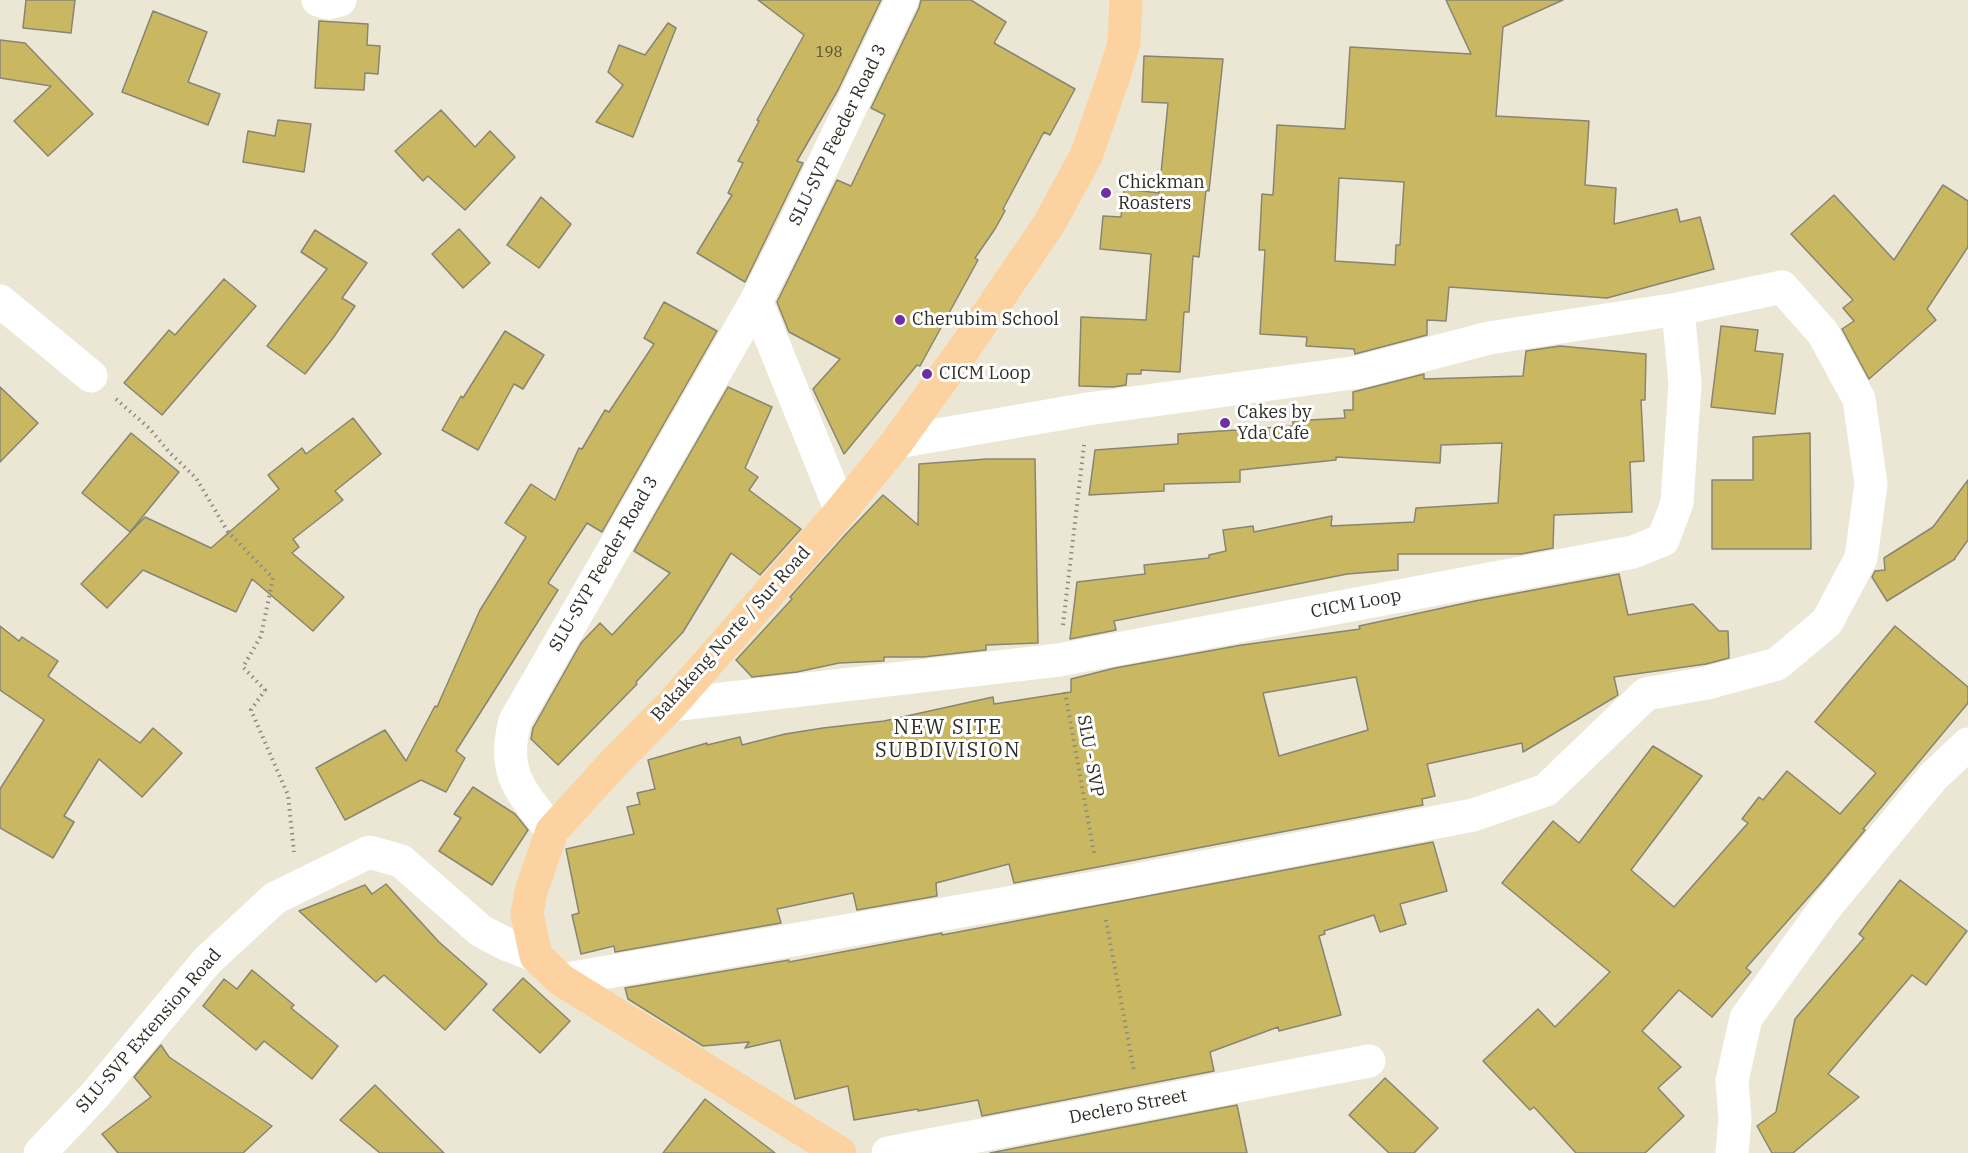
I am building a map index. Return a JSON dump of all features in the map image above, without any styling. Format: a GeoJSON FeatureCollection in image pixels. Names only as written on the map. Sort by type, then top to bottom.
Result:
{"type":"FeatureCollection","features":[{"type":"Feature","properties":{"kind":"main road","name":"Bakakeng Norte / Sur Road"},"geometry":{"type":"LineString","coordinates":[[536,956],[527,914],[531,891],[552,831],[671,705],[841,511],[897,442],[1049,224],[1086,156],[1114,76],[1124,43],[1126,0]]}},
{"type":"Feature","properties":{"kind":"main road"},"geometry":{"type":"LineString","coordinates":[[536,956],[561,980],[840,1153]]}},
{"type":"Feature","properties":{"kind":"street"},"geometry":{"type":"LineString","coordinates":[[318,0],[328,3],[340,0]]}},
{"type":"Feature","properties":{"kind":"street","name":"SLU-SVP Feeder Road 3"},"geometry":{"type":"LineString","coordinates":[[552,831],[520,790],[510,763],[511,736],[515,721],[756,301],[902,0]]}},
{"type":"Feature","properties":{"kind":"street"},"geometry":{"type":"LineString","coordinates":[[561,980],[1100,887],[1473,815],[1546,790],[1646,694],[1707,684],[1777,664],[1827,622],[1861,558],[1871,484],[1859,399],[1823,333],[1782,287],[1678,309],[1490,338],[1359,372],[1088,408],[897,442]]}},
{"type":"Feature","properties":{"kind":"street"},"geometry":{"type":"LineString","coordinates":[[0,301],[91,376]]}},
{"type":"Feature","properties":{"kind":"street"},"geometry":{"type":"LineString","coordinates":[[756,301],[841,511]]}},
{"type":"Feature","properties":{"kind":"street","name":"CICM Loop"},"geometry":{"type":"LineString","coordinates":[[671,705],[1059,660],[1633,552],[1663,540],[1677,503],[1685,384],[1678,309]]}},
{"type":"Feature","properties":{"kind":"street"},"geometry":{"type":"LineString","coordinates":[[1732,1153],[1734,1119],[1731,1081],[1746,1018],[1825,908],[1933,777],[1968,744]]}},
{"type":"Feature","properties":{"kind":"street","name":"SLU-SVP Extension Road"},"geometry":{"type":"LineString","coordinates":[[40,1153],[95,1095],[207,961],[275,898],[369,852],[400,861],[481,931],[536,956]]}},
{"type":"Feature","properties":{"kind":"street","name":"Declero Street"},"geometry":{"type":"LineString","coordinates":[[888,1153],[1368,1061]]}},
{"type":"Feature","properties":{"kind":"path"},"geometry":{"type":"LineString","coordinates":[[91,376],[150,429],[169,452],[196,478],[228,532],[273,578],[261,636],[243,667],[266,690],[251,710],[288,795],[294,852],[312,880]]}},
{"type":"Feature","properties":{"kind":"path","name":"SLU - SVP"},"geometry":{"type":"LineString","coordinates":[[1088,408],[1059,660],[1141,1105]]}},
{"type":"Feature","properties":{"kind":"building"},"geometry":{"type":"Polygon","coordinates":[[[26,0],[75,0],[71,33],[23,28],[26,0]]]}},
{"type":"Feature","properties":{"kind":"building"},"geometry":{"type":"Polygon","coordinates":[[[758,0],[881,0],[838,90],[797,161],[803,163],[745,282],[697,253],[732,195],[728,193],[743,163],[738,161],[759,121],[757,120],[804,35],[758,0]]]}},
{"type":"Feature","properties":{"kind":"building"},"geometry":{"type":"Polygon","coordinates":[[[921,0],[971,0],[1006,22],[994,43],[1075,89],[1050,135],[1044,132],[1003,209],[1005,211],[975,258],[978,260],[920,366],[917,365],[844,454],[813,389],[840,359],[789,332],[777,302],[837,180],[851,186],[885,115],[871,108],[921,0]]]}},
{"type":"Feature","properties":{"kind":"building"},"geometry":{"type":"Polygon","coordinates":[[[1446,0],[1563,0],[1503,27],[1496,116],[1589,121],[1585,185],[1616,188],[1614,224],[1677,209],[1680,222],[1700,217],[1714,269],[1607,298],[1449,287],[1446,321],[1427,320],[1427,335],[1355,354],[1354,349],[1306,346],[1307,337],[1260,334],[1265,250],[1259,250],[1262,194],[1273,195],[1277,125],[1345,129],[1350,47],[1471,54],[1446,0]],[[1339,178],[1335,261],[1395,265],[1396,245],[1400,245],[1404,182],[1339,178]]]}},
{"type":"Feature","properties":{"kind":"building"},"geometry":{"type":"Polygon","coordinates":[[[153,11],[207,32],[188,82],[220,94],[208,125],[122,92],[153,11]]]}},
{"type":"Feature","properties":{"kind":"building"},"geometry":{"type":"Polygon","coordinates":[[[319,21],[368,24],[367,45],[380,46],[378,74],[365,73],[364,90],[315,88],[319,21]]]}},
{"type":"Feature","properties":{"kind":"building"},"geometry":{"type":"Polygon","coordinates":[[[668,23],[676,28],[633,137],[596,122],[623,85],[608,72],[619,45],[645,55],[668,23]]]}},
{"type":"Feature","properties":{"kind":"building"},"geometry":{"type":"Polygon","coordinates":[[[0,40],[25,43],[93,114],[48,156],[14,121],[51,86],[0,78],[0,40]]]}},
{"type":"Feature","properties":{"kind":"building"},"geometry":{"type":"Polygon","coordinates":[[[1144,56],[1223,59],[1209,191],[1206,190],[1199,257],[1193,256],[1189,312],[1184,312],[1180,372],[1141,370],[1141,374],[1127,374],[1126,385],[1079,386],[1081,317],[1146,320],[1151,254],[1100,249],[1103,216],[1121,217],[1124,189],[1159,193],[1168,103],[1142,102],[1144,56]]]}},
{"type":"Feature","properties":{"kind":"building"},"geometry":{"type":"Polygon","coordinates":[[[441,110],[475,147],[490,131],[515,157],[465,210],[428,176],[423,181],[395,151],[441,110]]]}},
{"type":"Feature","properties":{"kind":"building"},"geometry":{"type":"Polygon","coordinates":[[[278,120],[311,124],[304,172],[243,162],[248,131],[275,136],[278,120]]]}},
{"type":"Feature","properties":{"kind":"building"},"geometry":{"type":"Polygon","coordinates":[[[1943,185],[1968,201],[1968,247],[1927,309],[1936,320],[1869,379],[1842,329],[1854,321],[1843,308],[1853,300],[1791,234],[1834,195],[1894,260],[1943,185]]]}},
{"type":"Feature","properties":{"kind":"building"},"geometry":{"type":"Polygon","coordinates":[[[541,197],[571,224],[539,268],[507,245],[541,197]]]}},
{"type":"Feature","properties":{"kind":"building"},"geometry":{"type":"Polygon","coordinates":[[[459,229],[490,263],[463,288],[432,254],[459,229]]]}},
{"type":"Feature","properties":{"kind":"building"},"geometry":{"type":"Polygon","coordinates":[[[315,230],[367,263],[342,298],[355,306],[305,374],[267,346],[327,269],[301,252],[315,230]]]}},
{"type":"Feature","properties":{"kind":"building"},"geometry":{"type":"Polygon","coordinates":[[[224,279],[256,306],[162,415],[124,383],[169,330],[175,335],[224,279]]]}},
{"type":"Feature","properties":{"kind":"building"},"geometry":{"type":"Polygon","coordinates":[[[664,302],[717,331],[602,532],[587,523],[548,583],[558,590],[456,751],[465,758],[446,792],[421,780],[345,820],[316,768],[385,730],[406,761],[435,706],[437,707],[480,610],[526,537],[505,523],[531,484],[555,500],[579,448],[582,449],[605,410],[609,412],[654,344],[644,338],[664,302]]]}},
{"type":"Feature","properties":{"kind":"building"},"geometry":{"type":"Polygon","coordinates":[[[1721,326],[1758,330],[1755,351],[1783,354],[1775,414],[1711,407],[1721,326]]]}},
{"type":"Feature","properties":{"kind":"building"},"geometry":{"type":"Polygon","coordinates":[[[505,331],[544,355],[523,389],[514,384],[478,450],[442,430],[461,396],[463,398],[505,331]]]}},
{"type":"Feature","properties":{"kind":"building"},"geometry":{"type":"Polygon","coordinates":[[[1560,346],[1646,354],[1645,400],[1641,400],[1644,461],[1630,462],[1632,512],[1554,515],[1553,548],[1521,554],[1398,554],[1398,570],[1347,574],[1114,621],[1116,630],[1070,639],[1077,582],[1145,574],[1144,565],[1209,558],[1209,555],[1226,551],[1223,530],[1253,526],[1254,532],[1332,516],[1331,526],[1414,522],[1416,508],[1498,503],[1502,443],[1441,445],[1440,463],[1336,457],[1336,460],[1240,470],[1240,482],[1164,484],[1164,491],[1089,495],[1095,450],[1178,444],[1178,434],[1293,426],[1293,421],[1345,418],[1344,410],[1353,410],[1353,392],[1424,374],[1424,379],[1523,376],[1526,351],[1560,346]]]}},
{"type":"Feature","properties":{"kind":"building"},"geometry":{"type":"Polygon","coordinates":[[[0,387],[38,423],[0,462],[0,387]]]}},
{"type":"Feature","properties":{"kind":"building"},"geometry":{"type":"Polygon","coordinates":[[[728,387],[772,407],[745,468],[758,477],[749,490],[801,529],[760,575],[731,553],[683,632],[636,682],[637,684],[558,765],[531,739],[533,728],[581,643],[600,623],[612,635],[670,573],[634,551],[728,387]]]}},
{"type":"Feature","properties":{"kind":"building"},"geometry":{"type":"Polygon","coordinates":[[[353,418],[381,454],[335,491],[343,500],[293,539],[299,547],[292,553],[344,597],[313,631],[252,579],[236,612],[143,570],[107,608],[81,584],[145,517],[211,548],[279,489],[268,475],[302,448],[306,454],[353,418]]]}},
{"type":"Feature","properties":{"kind":"building"},"geometry":{"type":"Polygon","coordinates":[[[131,433],[179,472],[130,532],[82,493],[131,433]]]}},
{"type":"Feature","properties":{"kind":"building"},"geometry":{"type":"Polygon","coordinates":[[[1810,433],[1811,549],[1712,549],[1712,480],[1753,480],[1753,437],[1810,433]]]}},
{"type":"Feature","properties":{"kind":"building"},"geometry":{"type":"Polygon","coordinates":[[[987,459],[1035,459],[1038,643],[986,645],[986,650],[923,657],[884,657],[884,661],[839,663],[797,672],[752,677],[736,660],[883,495],[918,525],[919,464],[987,459]]]}},
{"type":"Feature","properties":{"kind":"building"},"geometry":{"type":"Polygon","coordinates":[[[1968,480],[1968,540],[1955,559],[1887,601],[1872,577],[1875,571],[1885,570],[1884,558],[1933,527],[1968,480]]]}},
{"type":"Feature","properties":{"kind":"building"},"geometry":{"type":"Polygon","coordinates":[[[1619,574],[1628,615],[1693,604],[1719,631],[1728,631],[1729,658],[1706,664],[1614,677],[1618,695],[1523,752],[1522,743],[1427,764],[1435,796],[1422,799],[1423,805],[1014,883],[1009,864],[936,883],[937,896],[857,910],[853,893],[777,909],[781,923],[615,952],[614,946],[581,954],[572,915],[579,913],[566,849],[634,834],[627,807],[640,804],[637,793],[655,789],[648,760],[707,743],[707,745],[740,737],[742,745],[785,734],[884,721],[993,697],[994,704],[1071,692],[1071,679],[1115,668],[1242,645],[1360,629],[1359,626],[1619,574]],[[1356,677],[1263,693],[1279,756],[1368,730],[1356,677]]]}},
{"type":"Feature","properties":{"kind":"building"},"geometry":{"type":"Polygon","coordinates":[[[0,626],[19,641],[22,637],[58,661],[48,676],[140,743],[153,728],[182,753],[142,797],[99,759],[64,816],[74,822],[53,858],[0,828],[0,789],[44,720],[0,690],[0,626]]]}},
{"type":"Feature","properties":{"kind":"building"},"geometry":{"type":"Polygon","coordinates":[[[1895,626],[1968,687],[1968,703],[1821,883],[1746,968],[1751,972],[1712,1017],[1679,990],[1642,1031],[1681,1067],[1658,1088],[1684,1116],[1645,1153],[1576,1153],[1534,1107],[1530,1110],[1483,1061],[1538,1009],[1555,1027],[1610,972],[1502,883],[1553,821],[1579,843],[1653,746],[1702,776],[1631,870],[1674,907],[1748,823],[1742,819],[1759,797],[1763,800],[1787,771],[1840,814],[1876,773],[1815,722],[1895,626]]]}},
{"type":"Feature","properties":{"kind":"building"},"geometry":{"type":"Polygon","coordinates":[[[473,787],[515,814],[528,830],[492,885],[439,851],[461,818],[454,814],[473,787]]]}},
{"type":"Feature","properties":{"kind":"building"},"geometry":{"type":"Polygon","coordinates":[[[1433,842],[1447,891],[1400,904],[1406,924],[1380,932],[1374,915],[1324,931],[1325,934],[1319,936],[1341,1015],[1279,1031],[1278,1027],[1210,1052],[1214,1071],[982,1116],[978,1100],[854,1120],[848,1086],[795,1099],[780,1040],[745,1048],[749,1042],[703,1046],[628,999],[625,988],[789,960],[789,962],[942,933],[942,935],[1433,842]]]}},
{"type":"Feature","properties":{"kind":"building"},"geometry":{"type":"Polygon","coordinates":[[[1900,880],[1967,931],[1926,985],[1912,975],[1828,1074],[1859,1097],[1793,1153],[1772,1153],[1757,1126],[1776,1112],[1795,1019],[1864,938],[1859,934],[1900,880]]]}},
{"type":"Feature","properties":{"kind":"building"},"geometry":{"type":"Polygon","coordinates":[[[386,884],[439,942],[487,984],[445,1030],[384,975],[376,982],[299,911],[365,885],[372,894],[386,884]]]}},
{"type":"Feature","properties":{"kind":"building"},"geometry":{"type":"Polygon","coordinates":[[[252,970],[294,1005],[291,1008],[338,1046],[312,1079],[264,1041],[256,1050],[203,1006],[224,979],[237,989],[252,970]]]}},
{"type":"Feature","properties":{"kind":"building"},"geometry":{"type":"Polygon","coordinates":[[[523,978],[570,1021],[540,1053],[493,1010],[523,978]]]}},
{"type":"Feature","properties":{"kind":"building"},"geometry":{"type":"Polygon","coordinates":[[[161,1045],[169,1057],[272,1126],[243,1153],[118,1153],[102,1134],[151,1097],[134,1077],[161,1045]]]}},
{"type":"Feature","properties":{"kind":"building"},"geometry":{"type":"Polygon","coordinates":[[[1385,1078],[1438,1128],[1414,1153],[1389,1153],[1349,1115],[1385,1078]]]}},
{"type":"Feature","properties":{"kind":"building"},"geometry":{"type":"Polygon","coordinates":[[[375,1085],[444,1153],[380,1153],[340,1120],[375,1085]]]}},
{"type":"Feature","properties":{"kind":"building"},"geometry":{"type":"Polygon","coordinates":[[[705,1099],[775,1153],[663,1153],[705,1099]]]}},
{"type":"Feature","properties":{"kind":"building"},"geometry":{"type":"Polygon","coordinates":[[[1237,1105],[1247,1153],[990,1153],[1237,1105]]]}},
{"type":"Feature","properties":{"kind":"place","name":"Chickman Roasters"},"geometry":{"type":"Point","coordinates":[1106,193]}},
{"type":"Feature","properties":{"kind":"place","name":"Cherubim School"},"geometry":{"type":"Point","coordinates":[900,320]}},
{"type":"Feature","properties":{"kind":"place","name":"CICM Loop"},"geometry":{"type":"Point","coordinates":[927,374]}},
{"type":"Feature","properties":{"kind":"place","name":"Cakes by Yda Cafe"},"geometry":{"type":"Point","coordinates":[1225,423]}},
{"type":"Feature","properties":{"kind":"district","name":"NEW SITE SUBDIVISION"},"geometry":{"type":"Point","coordinates":[948,740]}}]}
